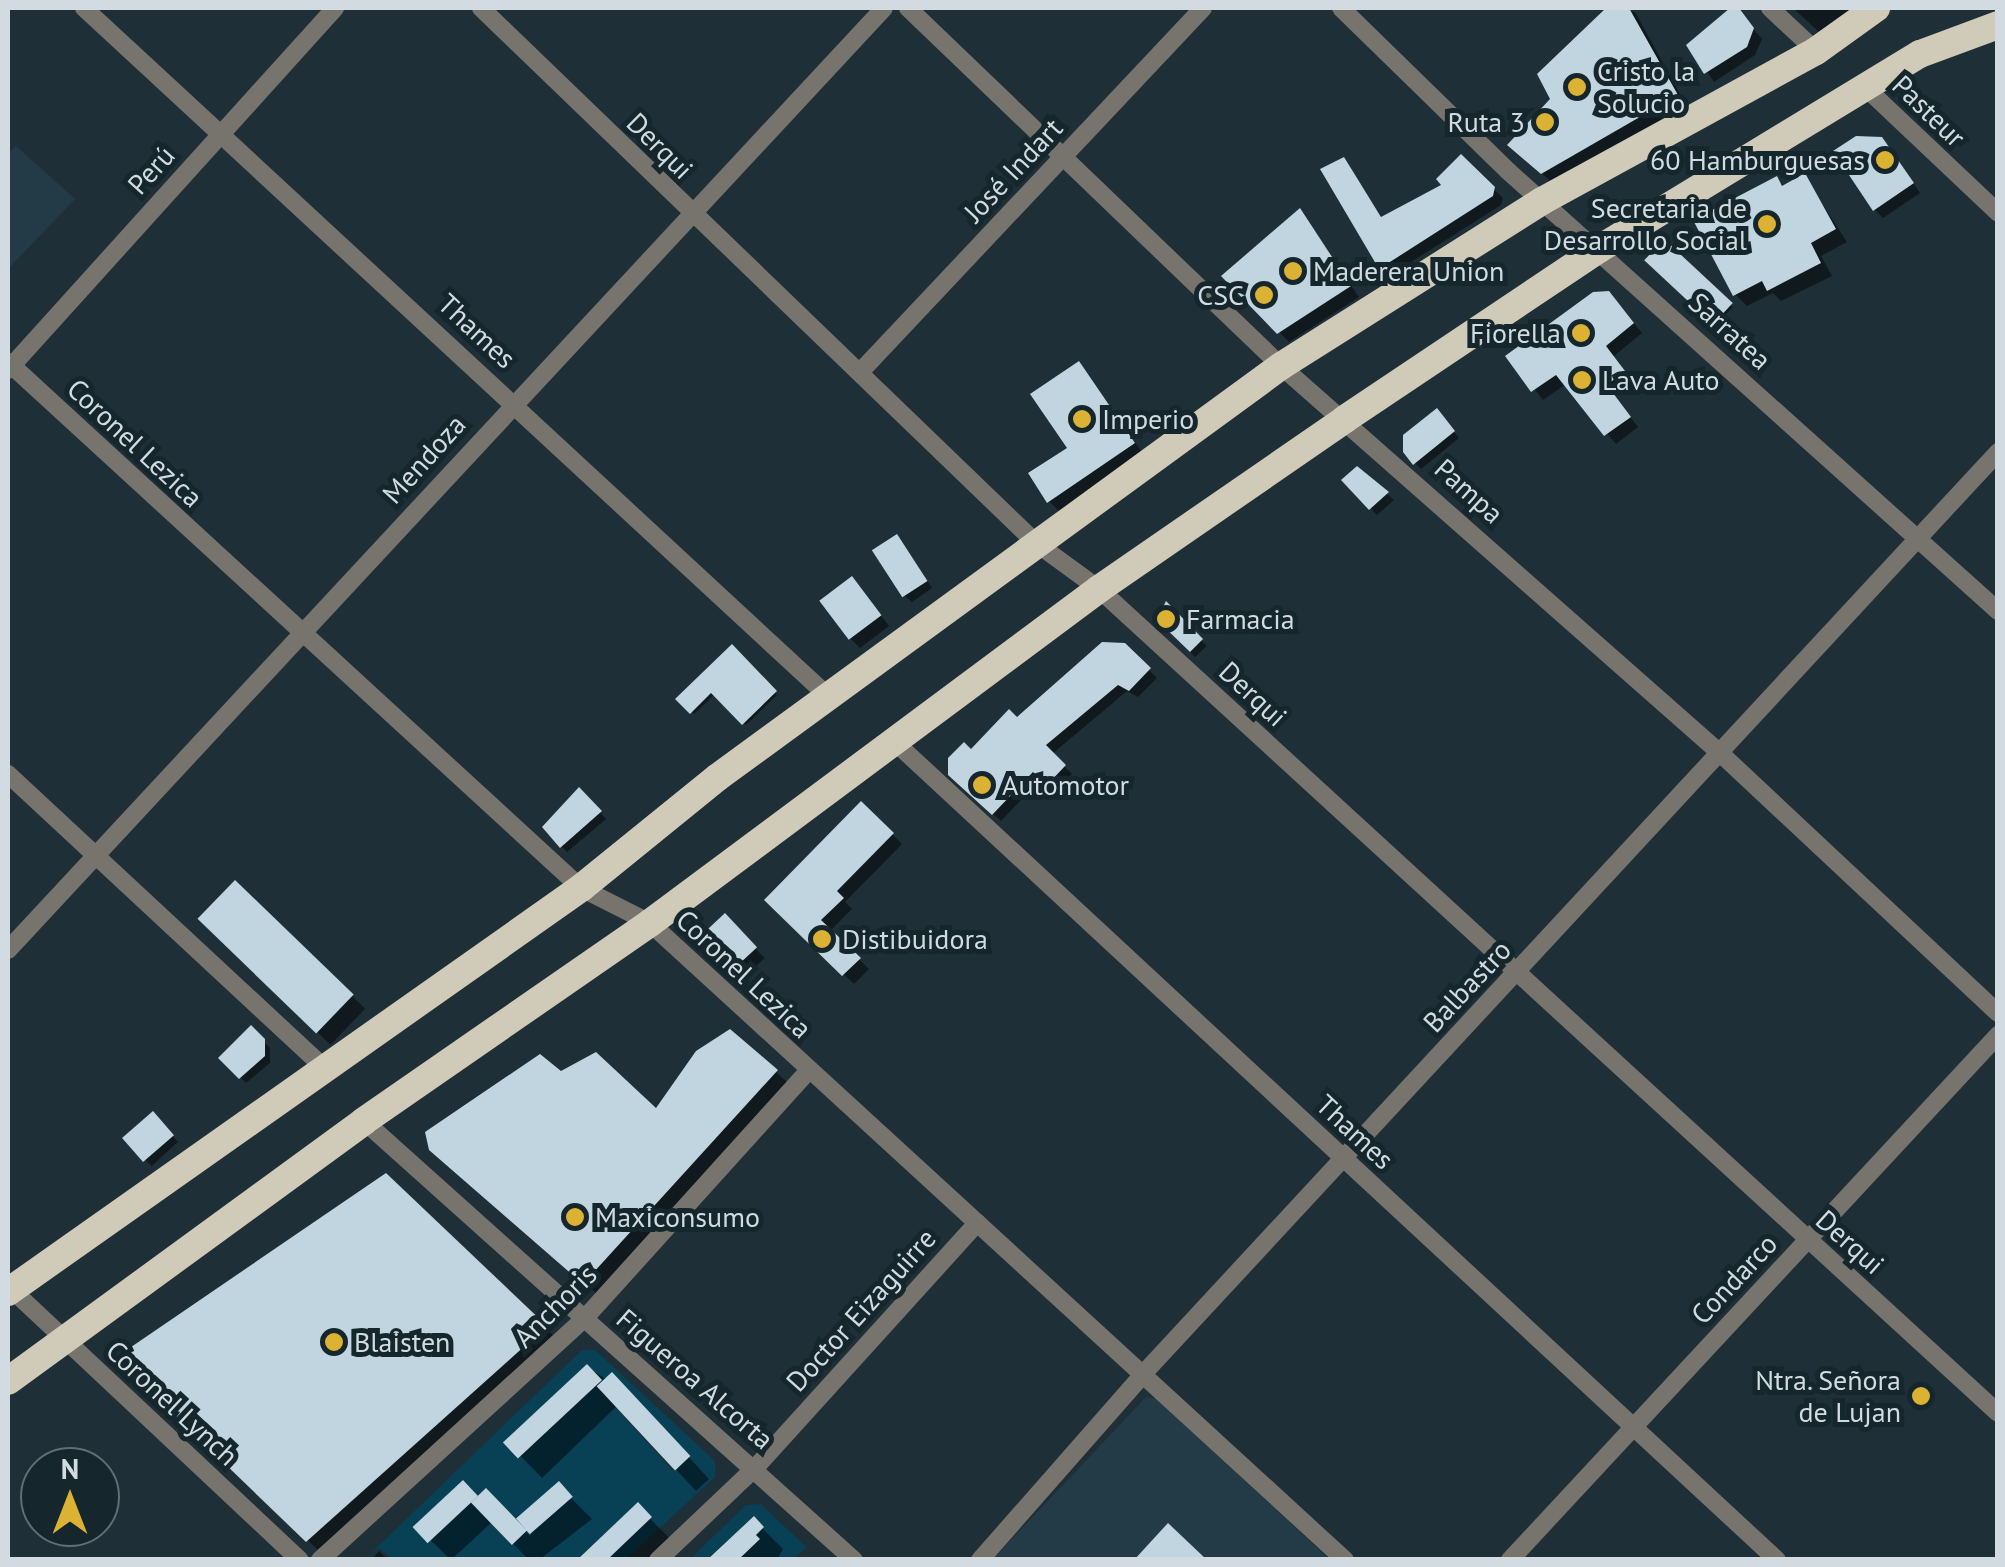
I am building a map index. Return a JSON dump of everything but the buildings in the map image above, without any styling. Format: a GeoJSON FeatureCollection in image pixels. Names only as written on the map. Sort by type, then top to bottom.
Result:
{"type":"FeatureCollection","features":[{"type":"Feature","properties":{"kind":"highway"},"geometry":{"type":"LineString","coordinates":[[9,1289],[581,888],[718,777],[1281,366],[1542,201],[1816,51],[1876,8]]}},
{"type":"Feature","properties":{"kind":"highway"},"geometry":{"type":"LineString","coordinates":[[8,1381],[364,1120],[650,923],[897,744],[1099,589],[1344,419],[1598,249],[1920,54],[1998,25]]}},
{"type":"Feature","properties":{"kind":"street","name":"Thames"},"geometry":{"type":"LineString","coordinates":[[84,8],[830,698]]}},
{"type":"Feature","properties":{"kind":"street","name":"Perú"},"geometry":{"type":"LineString","coordinates":[[9,366],[335,8]]}},
{"type":"Feature","properties":{"kind":"street","name":"Derqui"},"geometry":{"type":"LineString","coordinates":[[481,8],[690,215],[862,370],[1036,543],[1099,589],[1998,1414]]}},
{"type":"Feature","properties":{"kind":"street","name":"Mendoza"},"geometry":{"type":"LineString","coordinates":[[8,950],[884,8]]}},
{"type":"Feature","properties":{"kind":"street","name":"Pampa"},"geometry":{"type":"LineString","coordinates":[[908,8],[1281,366],[1719,752],[1998,1013]]}},
{"type":"Feature","properties":{"kind":"street","name":"José Indart"},"geometry":{"type":"LineString","coordinates":[[862,370],[1203,8]]}},
{"type":"Feature","properties":{"kind":"street","name":"Sarratea"},"geometry":{"type":"LineString","coordinates":[[1340,8],[1542,201],[1998,611]]}},
{"type":"Feature","properties":{"kind":"street"},"geometry":{"type":"LineString","coordinates":[[1770,8],[1816,51]]}},
{"type":"Feature","properties":{"kind":"street","name":"Pasteur"},"geometry":{"type":"LineString","coordinates":[[1866,88],[1998,214]]}},
{"type":"Feature","properties":{"kind":"street","name":"Coronel Lezica"},"geometry":{"type":"LineString","coordinates":[[9,366],[581,888],[650,923],[1344,1560]]}},
{"type":"Feature","properties":{"kind":"street","name":"Balbastro"},"geometry":{"type":"LineString","coordinates":[[980,1560],[1144,1373],[1998,452]]}},
{"type":"Feature","properties":{"kind":"street","name":"Thames"},"geometry":{"type":"LineString","coordinates":[[897,744],[1777,1560]]}},
{"type":"Feature","properties":{"kind":"street"},"geometry":{"type":"LineString","coordinates":[[8,774],[323,1067]]}},
{"type":"Feature","properties":{"kind":"street","name":"Condarco"},"geometry":{"type":"LineString","coordinates":[[1510,1560],[1998,1034]]}},
{"type":"Feature","properties":{"kind":"street","name":"Anchoris"},"geometry":{"type":"LineString","coordinates":[[320,1560],[585,1318],[808,1071]]}},
{"type":"Feature","properties":{"kind":"street","name":"Figueroa Alcorta"},"geometry":{"type":"LineString","coordinates":[[364,1120],[854,1560]]}},
{"type":"Feature","properties":{"kind":"street","name":"Doctor Eizaguirre"},"geometry":{"type":"LineString","coordinates":[[658,1560],[755,1468],[976,1222]]}},
{"type":"Feature","properties":{"kind":"street","name":"Coronel Lynch"},"geometry":{"type":"LineString","coordinates":[[9,1289],[300,1560]]}},
{"type":"Feature","properties":{"kind":"shaded area"},"geometry":{"type":"Polygon","coordinates":[[[16,146],[75,199],[8,269],[8,154],[16,146]]]}},
{"type":"Feature","properties":{"kind":"shaded area"},"geometry":{"type":"Polygon","coordinates":[[[582,1350],[595,1350],[715,1461],[715,1477],[626,1559],[607,1559],[652,1518],[638,1503],[577,1559],[392,1559],[379,1548],[364,1560],[582,1350]],[[587,1364],[505,1443],[519,1458],[602,1380],[587,1364]],[[596,1386],[673,1471],[689,1457],[596,1386]],[[463,1480],[414,1527],[426,1541],[471,1502],[511,1545],[527,1531],[486,1489],[478,1496],[463,1480]]]}},
{"type":"Feature","properties":{"kind":"shaded area"},"geometry":{"type":"Polygon","coordinates":[[[1146,1397],[1156,1398],[1329,1559],[992,1560],[1146,1397]]]}},
{"type":"Feature","properties":{"kind":"shaded area"},"geometry":{"type":"Polygon","coordinates":[[[761,1504],[806,1547],[794,1559],[739,1559],[760,1540],[756,1535],[764,1527],[754,1516],[707,1559],[689,1560],[746,1505],[761,1504]]]}},
{"type":"Feature","properties":{"kind":"place","name":"Cristo la Solucio"},"geometry":{"type":"Point","coordinates":[1577,87]}},
{"type":"Feature","properties":{"kind":"place","name":"Ruta 3"},"geometry":{"type":"Point","coordinates":[1545,122]}},
{"type":"Feature","properties":{"kind":"place","name":"60 Hamburguesas"},"geometry":{"type":"Point","coordinates":[1885,160]}},
{"type":"Feature","properties":{"kind":"place","name":"Secretaria de Desarrollo Social"},"geometry":{"type":"Point","coordinates":[1767,224]}},
{"type":"Feature","properties":{"kind":"place","name":"Maderera Union"},"geometry":{"type":"Point","coordinates":[1293,271]}},
{"type":"Feature","properties":{"kind":"place","name":"CSC"},"geometry":{"type":"Point","coordinates":[1264,295]}},
{"type":"Feature","properties":{"kind":"place","name":"Fiorella"},"geometry":{"type":"Point","coordinates":[1581,333]}},
{"type":"Feature","properties":{"kind":"place","name":"Lava Auto"},"geometry":{"type":"Point","coordinates":[1582,380]}},
{"type":"Feature","properties":{"kind":"place","name":"Imperio"},"geometry":{"type":"Point","coordinates":[1082,419]}},
{"type":"Feature","properties":{"kind":"place","name":"Farmacia"},"geometry":{"type":"Point","coordinates":[1166,619]}},
{"type":"Feature","properties":{"kind":"place","name":"Automotor"},"geometry":{"type":"Point","coordinates":[982,785]}},
{"type":"Feature","properties":{"kind":"place","name":"Distibuidora"},"geometry":{"type":"Point","coordinates":[822,939]}},
{"type":"Feature","properties":{"kind":"place","name":"Maxiconsumo"},"geometry":{"type":"Point","coordinates":[575,1217]}},
{"type":"Feature","properties":{"kind":"place","name":"Blaisten"},"geometry":{"type":"Point","coordinates":[334,1342]}},
{"type":"Feature","properties":{"kind":"place","name":"Ntra. Señora de Lujan"},"geometry":{"type":"Point","coordinates":[1921,1396]}}]}
